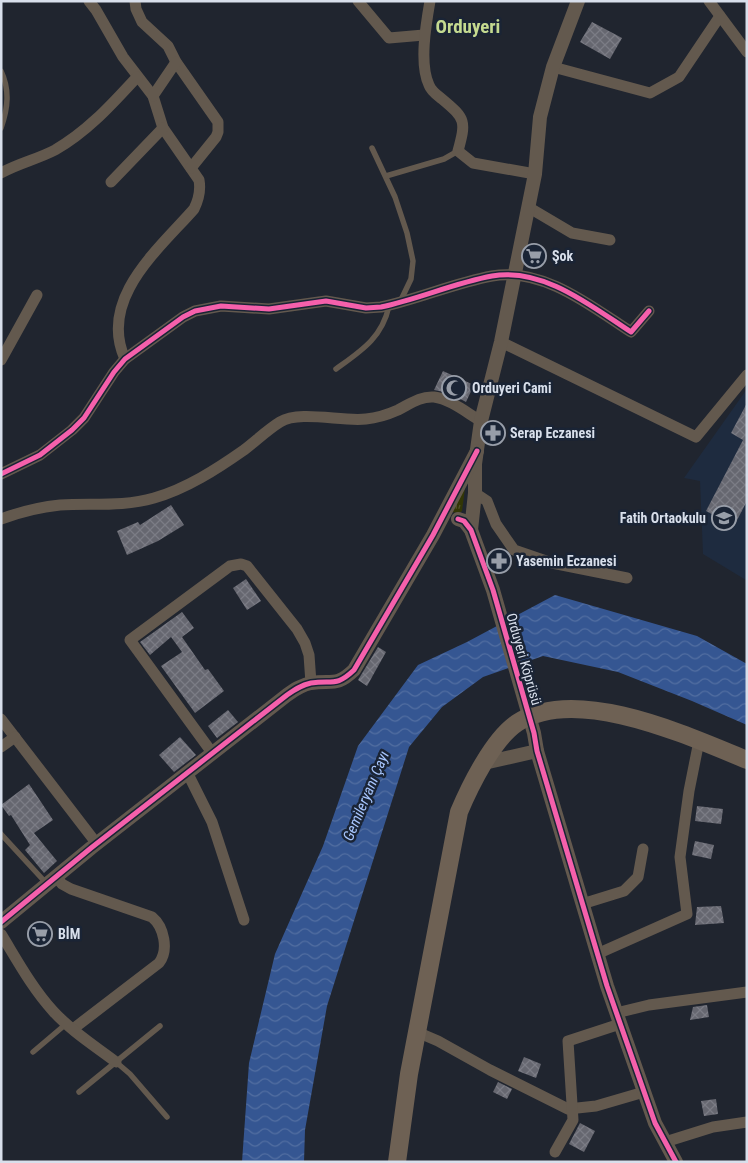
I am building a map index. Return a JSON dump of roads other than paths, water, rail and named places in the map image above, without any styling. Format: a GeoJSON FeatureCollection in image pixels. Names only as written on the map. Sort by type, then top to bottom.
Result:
{"type":"FeatureCollection","features":[{"type":"Feature","properties":{"kind":"main road"},"geometry":{"type":"LineString","coordinates":[[397,1162],[409,1074],[459,812],[468,790],[502,736],[516,724],[534,714],[566,709],[591,710],[623,716],[664,728],[747,760]]}},
{"type":"Feature","properties":{"kind":"street"},"geometry":{"type":"LineString","coordinates":[[90,1],[122,57],[152,96],[163,128],[199,180],[200,186],[198,201],[194,209],[139,271],[121,307],[118,338],[125,359]]}},
{"type":"Feature","properties":{"kind":"street"},"geometry":{"type":"LineString","coordinates":[[135,1],[138,16],[142,22],[168,46],[176,62],[217,118],[219,127],[216,137],[191,168]]}},
{"type":"Feature","properties":{"kind":"street"},"geometry":{"type":"LineString","coordinates":[[358,1],[389,38],[424,35]]}},
{"type":"Feature","properties":{"kind":"street"},"geometry":{"type":"LineString","coordinates":[[430,1],[424,35],[425,62],[429,86],[457,111],[463,124],[458,151],[473,163],[535,174]]}},
{"type":"Feature","properties":{"kind":"street"},"geometry":{"type":"LineString","coordinates":[[470,530],[481,421],[501,342],[535,174],[540,117],[553,67],[578,1]]}},
{"type":"Feature","properties":{"kind":"street"},"geometry":{"type":"LineString","coordinates":[[709,1],[747,52]]}},
{"type":"Feature","properties":{"kind":"street"},"geometry":{"type":"LineString","coordinates":[[553,67],[650,93],[679,77],[720,16]]}},
{"type":"Feature","properties":{"kind":"street"},"geometry":{"type":"LineString","coordinates":[[152,96],[176,62]]}},
{"type":"Feature","properties":{"kind":"street"},"geometry":{"type":"LineString","coordinates":[[1,173],[43,156],[76,136],[103,114],[137,77]]}},
{"type":"Feature","properties":{"kind":"street"},"geometry":{"type":"LineString","coordinates":[[111,182],[163,128]]}},
{"type":"Feature","properties":{"kind":"street"},"geometry":{"type":"LineString","coordinates":[[528,207],[572,233],[610,240]]}},
{"type":"Feature","properties":{"kind":"street"},"geometry":{"type":"LineString","coordinates":[[1,474],[40,455],[72,430],[84,418],[114,372],[125,359],[183,317],[207,307],[227,306],[269,309],[326,302],[366,308],[394,305],[486,278],[514,275],[541,280],[573,295],[631,332],[649,311]]}},
{"type":"Feature","properties":{"kind":"street"},"geometry":{"type":"LineString","coordinates":[[1,360],[37,295]]}},
{"type":"Feature","properties":{"kind":"street"},"geometry":{"type":"LineString","coordinates":[[501,342],[696,437],[747,375]]}},
{"type":"Feature","properties":{"kind":"street"},"geometry":{"type":"LineString","coordinates":[[1,519],[44,508],[117,505],[156,498],[219,466],[289,418],[365,419],[386,414],[416,401],[432,397],[441,399],[481,421]]}},
{"type":"Feature","properties":{"kind":"street"},"geometry":{"type":"LineString","coordinates":[[1,922],[287,695],[300,686],[312,683],[332,684],[345,679],[354,670],[433,535],[477,451]]}},
{"type":"Feature","properties":{"kind":"street"},"geometry":{"type":"LineString","coordinates":[[433,535],[442,524],[463,517],[474,499]]}},
{"type":"Feature","properties":{"kind":"street"},"geometry":{"type":"LineString","coordinates":[[474,499],[487,501],[496,524],[514,550],[552,563],[627,578]]}},
{"type":"Feature","properties":{"kind":"street"},"geometry":{"type":"LineString","coordinates":[[458,519],[464,521],[470,530]]}},
{"type":"Feature","properties":{"kind":"street","name":"Orduyeri Köprüsü"},"geometry":{"type":"LineString","coordinates":[[470,530],[493,590],[534,733],[537,751],[597,954],[654,1123],[676,1162]]}},
{"type":"Feature","properties":{"kind":"street"},"geometry":{"type":"LineString","coordinates":[[213,754],[130,640],[222,572],[235,565],[247,566],[297,629],[305,643],[309,655],[312,683]]}},
{"type":"Feature","properties":{"kind":"street"},"geometry":{"type":"LineString","coordinates":[[1,719],[97,844]]}},
{"type":"Feature","properties":{"kind":"street"},"geometry":{"type":"LineString","coordinates":[[1,747],[15,737]]}},
{"type":"Feature","properties":{"kind":"street"},"geometry":{"type":"LineString","coordinates":[[597,954],[687,914],[680,857],[698,740]]}},
{"type":"Feature","properties":{"kind":"street"},"geometry":{"type":"LineString","coordinates":[[484,763],[537,751]]}},
{"type":"Feature","properties":{"kind":"street"},"geometry":{"type":"LineString","coordinates":[[188,774],[212,822],[244,920]]}},
{"type":"Feature","properties":{"kind":"street"},"geometry":{"type":"LineString","coordinates":[[582,904],[624,891],[638,876],[643,848]]}},
{"type":"Feature","properties":{"kind":"street"},"geometry":{"type":"LineString","coordinates":[[51,881],[62,884],[71,890],[152,917],[160,927],[165,947],[164,955],[159,962],[70,1026]]}},
{"type":"Feature","properties":{"kind":"street"},"geometry":{"type":"LineString","coordinates":[[1,934],[37,992],[54,1012],[116,1062]]}},
{"type":"Feature","properties":{"kind":"street"},"geometry":{"type":"LineString","coordinates":[[555,1152],[573,1120],[568,1040],[649,1005],[747,992]]}},
{"type":"Feature","properties":{"kind":"street"},"geometry":{"type":"LineString","coordinates":[[417,1032],[438,1040],[490,1070],[568,1109],[596,1106],[644,1092]]}},
{"type":"Feature","properties":{"kind":"street"},"geometry":{"type":"LineString","coordinates":[[665,1142],[713,1127],[747,1122]]}},
{"type":"Feature","properties":{"kind":"lane"},"geometry":{"type":"LineString","coordinates":[[1,71],[6,82],[7,105],[1,128]]}},
{"type":"Feature","properties":{"kind":"lane"},"geometry":{"type":"LineString","coordinates":[[336,369],[372,340],[411,279],[413,261],[402,215],[372,148]]}},
{"type":"Feature","properties":{"kind":"lane"},"geometry":{"type":"LineString","coordinates":[[386,176],[444,159],[458,151]]}},
{"type":"Feature","properties":{"kind":"lane"},"geometry":{"type":"LineString","coordinates":[[1,834],[51,881]]}},
{"type":"Feature","properties":{"kind":"lane"},"geometry":{"type":"LineString","coordinates":[[33,1052],[70,1026]]}},
{"type":"Feature","properties":{"kind":"lane"},"geometry":{"type":"LineString","coordinates":[[79,1092],[160,1026]]}},
{"type":"Feature","properties":{"kind":"lane"},"geometry":{"type":"LineString","coordinates":[[116,1062],[130,1074],[167,1117]]}},
{"type":"Feature","properties":{"kind":"water","name":"Gemileryanı Çayı"},"geometry":{"type":"Polygon","coordinates":[[[555,595],[697,636],[747,664],[747,725],[618,672],[543,656],[483,677],[442,707],[409,747],[327,1006],[305,1130],[304,1162],[242,1162],[249,1063],[275,954],[323,846],[358,746],[418,665],[467,642],[555,595]]]}},
{"type":"Feature","properties":{"kind":"place","name":"Şok"},"geometry":{"type":"Point","coordinates":[534,256]}},
{"type":"Feature","properties":{"kind":"place","name":"Orduyeri Cami"},"geometry":{"type":"Point","coordinates":[454,388]}},
{"type":"Feature","properties":{"kind":"place","name":"Serap Eczanesi"},"geometry":{"type":"Point","coordinates":[493,433]}},
{"type":"Feature","properties":{"kind":"place","name":"Fatih Ortaokulu"},"geometry":{"type":"Point","coordinates":[724,518]}},
{"type":"Feature","properties":{"kind":"place","name":"Yasemin Eczanesi"},"geometry":{"type":"Point","coordinates":[499,561]}},
{"type":"Feature","properties":{"kind":"place","name":"BİM"},"geometry":{"type":"Point","coordinates":[40,934]}},
{"type":"Feature","properties":{"kind":"district","name":"Orduyeri"},"geometry":{"type":"Point","coordinates":[468,26]}}]}
